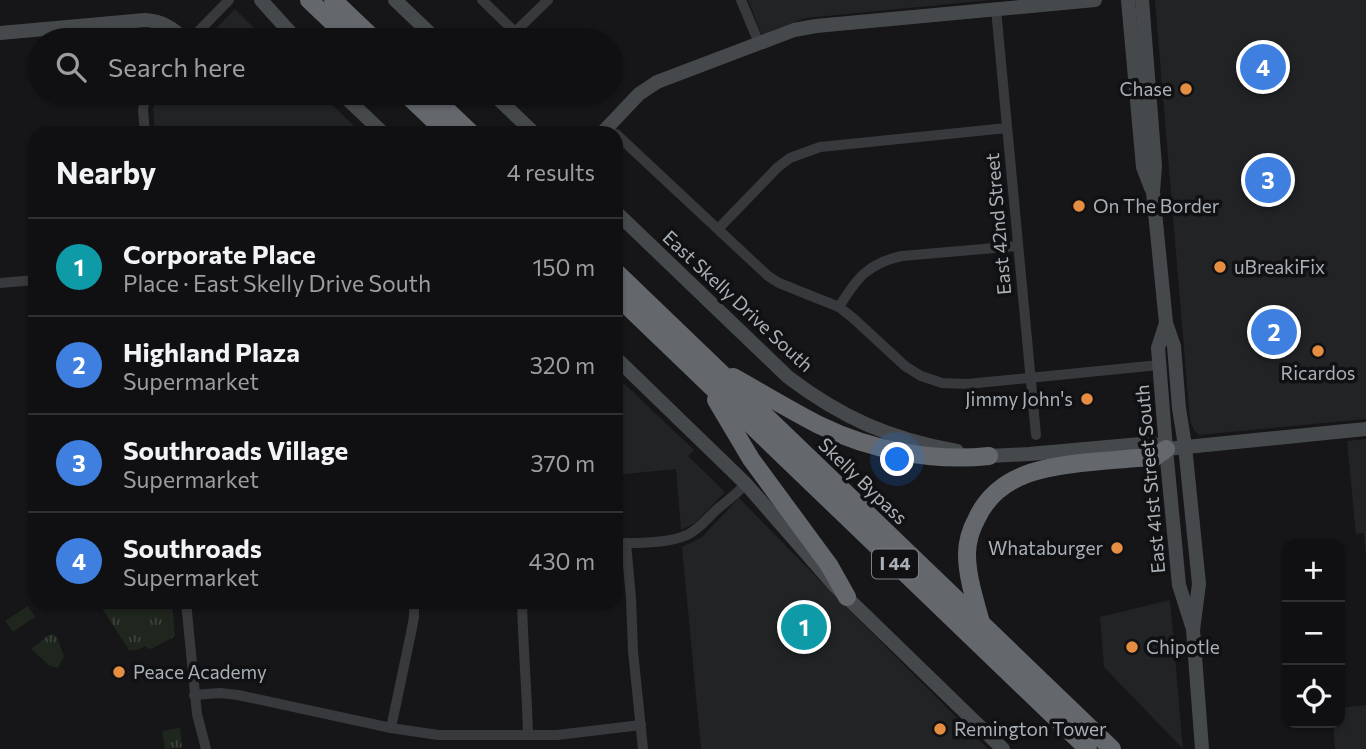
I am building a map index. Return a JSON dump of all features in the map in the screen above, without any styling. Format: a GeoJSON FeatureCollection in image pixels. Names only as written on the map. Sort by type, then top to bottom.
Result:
{"type":"FeatureCollection","features":[{"type":"Feature","properties":{"kind":"highway"},"geometry":{"type":"LineString","coordinates":[[309,0],[338,28]]}},
{"type":"Feature","properties":{"kind":"highway"},"geometry":{"type":"LineString","coordinates":[[333,0],[362,28]]}},
{"type":"Feature","properties":{"kind":"highway"},"geometry":{"type":"LineString","coordinates":[[418,105],[440,126]]}},
{"type":"Feature","properties":{"kind":"highway"},"geometry":{"type":"LineString","coordinates":[[442,105],[464,126]]}},
{"type":"Feature","properties":{"kind":"highway","name":"Skelly Bypass"},"geometry":{"type":"LineString","coordinates":[[623,280],[707,372],[1088,749]]}},
{"type":"Feature","properties":{"kind":"highway","name":"Skelly Bypass"},"geometry":{"type":"LineString","coordinates":[[623,301],[707,372],[981,622],[1112,749]]}},
{"type":"Feature","properties":{"kind":"highway"},"geometry":{"type":"LineString","coordinates":[[707,372],[850,438],[928,456],[989,457]]}},
{"type":"Feature","properties":{"kind":"highway"},"geometry":{"type":"LineString","coordinates":[[707,372],[751,459],[829,565],[847,597]]}},
{"type":"Feature","properties":{"kind":"highway"},"geometry":{"type":"LineString","coordinates":[[981,622],[968,567],[968,541],[978,515],[994,494],[1017,477],[1044,468],[1156,457],[1166,449]]}},
{"type":"Feature","properties":{"kind":"main road"},"geometry":{"type":"LineString","coordinates":[[261,0],[286,28]]}},
{"type":"Feature","properties":{"kind":"main road"},"geometry":{"type":"LineString","coordinates":[[396,0],[425,28]]}},
{"type":"Feature","properties":{"kind":"main road"},"geometry":{"type":"LineString","coordinates":[[615,126],[639,94],[657,82],[794,30],[1095,0]]}},
{"type":"Feature","properties":{"kind":"main road","name":"East 41st Street South"},"geometry":{"type":"LineString","coordinates":[[1128,0],[1143,167],[1153,192]]}},
{"type":"Feature","properties":{"kind":"main road","name":"East 41st Street South"},"geometry":{"type":"LineString","coordinates":[[1142,0],[1154,153],[1153,192],[1166,323],[1174,346],[1199,584],[1193,630],[1202,749]]}},
{"type":"Feature","properties":{"kind":"main road"},"geometry":{"type":"LineString","coordinates":[[56,28],[155,20],[170,28]]}},
{"type":"Feature","properties":{"kind":"main road"},"geometry":{"type":"LineString","coordinates":[[0,33],[28,30]]}},
{"type":"Feature","properties":{"kind":"main road"},"geometry":{"type":"LineString","coordinates":[[354,105],[376,126]]}},
{"type":"Feature","properties":{"kind":"main road"},"geometry":{"type":"LineString","coordinates":[[505,105],[527,126]]}},
{"type":"Feature","properties":{"kind":"main road","name":"East Skelly Drive South"},"geometry":{"type":"LineString","coordinates":[[623,219],[788,377],[816,398],[846,416],[882,432],[934,447],[989,457],[1152,443],[1166,449],[1366,429]]}},
{"type":"Feature","properties":{"kind":"main road","name":"East 41st Street South"},"geometry":{"type":"LineString","coordinates":[[1166,323],[1158,348],[1166,449],[1179,585],[1193,630]]}},
{"type":"Feature","properties":{"kind":"main road"},"geometry":{"type":"LineString","coordinates":[[623,365],[746,484],[818,569],[1003,749]]}},
{"type":"Feature","properties":{"kind":"street"},"geometry":{"type":"LineString","coordinates":[[200,28],[229,0]]}},
{"type":"Feature","properties":{"kind":"street"},"geometry":{"type":"LineString","coordinates":[[482,0],[511,28]]}},
{"type":"Feature","properties":{"kind":"street"},"geometry":{"type":"LineString","coordinates":[[519,28],[548,0]]}},
{"type":"Feature","properties":{"kind":"street"},"geometry":{"type":"LineString","coordinates":[[741,0],[759,43]]}},
{"type":"Feature","properties":{"kind":"street","name":"East 42nd Street"},"geometry":{"type":"LineString","coordinates":[[996,9],[1035,435]]}},
{"type":"Feature","properties":{"kind":"street"},"geometry":{"type":"LineString","coordinates":[[144,105],[144,126]]}},
{"type":"Feature","properties":{"kind":"street"},"geometry":{"type":"LineString","coordinates":[[718,229],[778,167],[806,151],[820,147],[1007,128]]}},
{"type":"Feature","properties":{"kind":"street"},"geometry":{"type":"LineString","coordinates":[[623,144],[768,276],[839,307],[905,366],[931,380],[967,384],[1160,365]]}},
{"type":"Feature","properties":{"kind":"street"},"geometry":{"type":"LineString","coordinates":[[839,307],[862,274],[887,259],[1018,246]]}},
{"type":"Feature","properties":{"kind":"street"},"geometry":{"type":"LineString","coordinates":[[0,283],[28,281]]}},
{"type":"Feature","properties":{"kind":"street"},"geometry":{"type":"LineString","coordinates":[[623,544],[671,539],[690,534],[746,484]]}},
{"type":"Feature","properties":{"kind":"street"},"geometry":{"type":"LineString","coordinates":[[623,555],[631,598],[643,749]]}},
{"type":"Feature","properties":{"kind":"street"},"geometry":{"type":"LineString","coordinates":[[187,609],[194,695],[199,730],[206,749]]}},
{"type":"Feature","properties":{"kind":"street"},"geometry":{"type":"LineString","coordinates":[[391,728],[414,609]]}},
{"type":"Feature","properties":{"kind":"street"},"geometry":{"type":"LineString","coordinates":[[522,609],[528,735]]}},
{"type":"Feature","properties":{"kind":"street"},"geometry":{"type":"LineString","coordinates":[[194,695],[238,695],[391,728],[438,735],[557,735],[641,726]]}},
{"type":"Feature","properties":{"kind":"shaded area"},"geometry":{"type":"Polygon","coordinates":[[[748,0],[991,0],[806,18],[762,35],[748,0]]]}},
{"type":"Feature","properties":{"kind":"shaded area"},"geometry":{"type":"Polygon","coordinates":[[[1155,0],[1366,0],[1366,419],[1199,435],[1194,430],[1190,421],[1155,0]]]}},
{"type":"Feature","properties":{"kind":"shaded area"},"geometry":{"type":"Polygon","coordinates":[[[235,9],[254,28],[217,28],[235,9]]]}},
{"type":"Feature","properties":{"kind":"shaded area"},"geometry":{"type":"Polygon","coordinates":[[[154,105],[332,105],[354,126],[154,126],[154,105]]]}},
{"type":"Feature","properties":{"kind":"shaded area"},"geometry":{"type":"Polygon","coordinates":[[[623,383],[694,450],[688,456],[725,492],[695,523],[681,530],[676,469],[623,474],[623,383]]]}},
{"type":"Feature","properties":{"kind":"shaded area"},"geometry":{"type":"Polygon","coordinates":[[[1366,439],[1366,560],[1364,533],[1356,534],[1347,441],[1366,439]]]}},
{"type":"Feature","properties":{"kind":"shaded area"},"geometry":{"type":"Polygon","coordinates":[[[739,498],[988,749],[701,749],[682,547],[702,537],[739,498]]]}},
{"type":"Feature","properties":{"kind":"shaded area"},"geometry":{"type":"Polygon","coordinates":[[[1170,600],[1183,749],[1104,667],[1100,617],[1170,600]]]}},
{"type":"Feature","properties":{"kind":"shaded area"},"geometry":{"type":"Polygon","coordinates":[[[1366,705],[1366,749],[1335,749],[1333,728],[1345,728],[1345,707],[1366,705]]]}},
{"type":"Feature","properties":{"kind":"green space"},"geometry":{"type":"Polygon","coordinates":[[[28,606],[35,617],[13,632],[5,621],[28,606]]]}},
{"type":"Feature","properties":{"kind":"green space"},"geometry":{"type":"Polygon","coordinates":[[[103,609],[173,609],[175,636],[153,648],[148,649],[146,646],[129,650],[103,609]]]}},
{"type":"Feature","properties":{"kind":"green space"},"geometry":{"type":"Polygon","coordinates":[[[54,634],[64,656],[58,668],[50,666],[31,649],[54,634]]]}},
{"type":"Feature","properties":{"kind":"green space"},"geometry":{"type":"Polygon","coordinates":[[[180,728],[182,748],[165,749],[162,731],[180,728]]]}},
{"type":"Feature","properties":{"kind":"place","name":"Southroads"},"geometry":{"type":"Point","coordinates":[1263,67]}},
{"type":"Feature","properties":{"kind":"place","name":"Chase"},"geometry":{"type":"Point","coordinates":[1186,89]}},
{"type":"Feature","properties":{"kind":"place","name":"Southroads Village"},"geometry":{"type":"Point","coordinates":[1268,180]}},
{"type":"Feature","properties":{"kind":"place","name":"On The Border"},"geometry":{"type":"Point","coordinates":[1079,206]}},
{"type":"Feature","properties":{"kind":"place","name":"uBreakiFix"},"geometry":{"type":"Point","coordinates":[1220,267]}},
{"type":"Feature","properties":{"kind":"place","name":"Highland Plaza"},"geometry":{"type":"Point","coordinates":[1274,332]}},
{"type":"Feature","properties":{"kind":"place","name":"Ricardos"},"geometry":{"type":"Point","coordinates":[1318,351]}},
{"type":"Feature","properties":{"kind":"place","name":"Jimmy John's"},"geometry":{"type":"Point","coordinates":[1087,399]}},
{"type":"Feature","properties":{"kind":"place","name":"Whataburger"},"geometry":{"type":"Point","coordinates":[1117,548]}},
{"type":"Feature","properties":{"kind":"place","name":"Corporate Place"},"geometry":{"type":"Point","coordinates":[804,627]}},
{"type":"Feature","properties":{"kind":"place","name":"Chipotle"},"geometry":{"type":"Point","coordinates":[1132,647]}},
{"type":"Feature","properties":{"kind":"place","name":"Peace Academy"},"geometry":{"type":"Point","coordinates":[119,672]}},
{"type":"Feature","properties":{"kind":"place","name":"Remington Tower"},"geometry":{"type":"Point","coordinates":[940,729]}}]}
